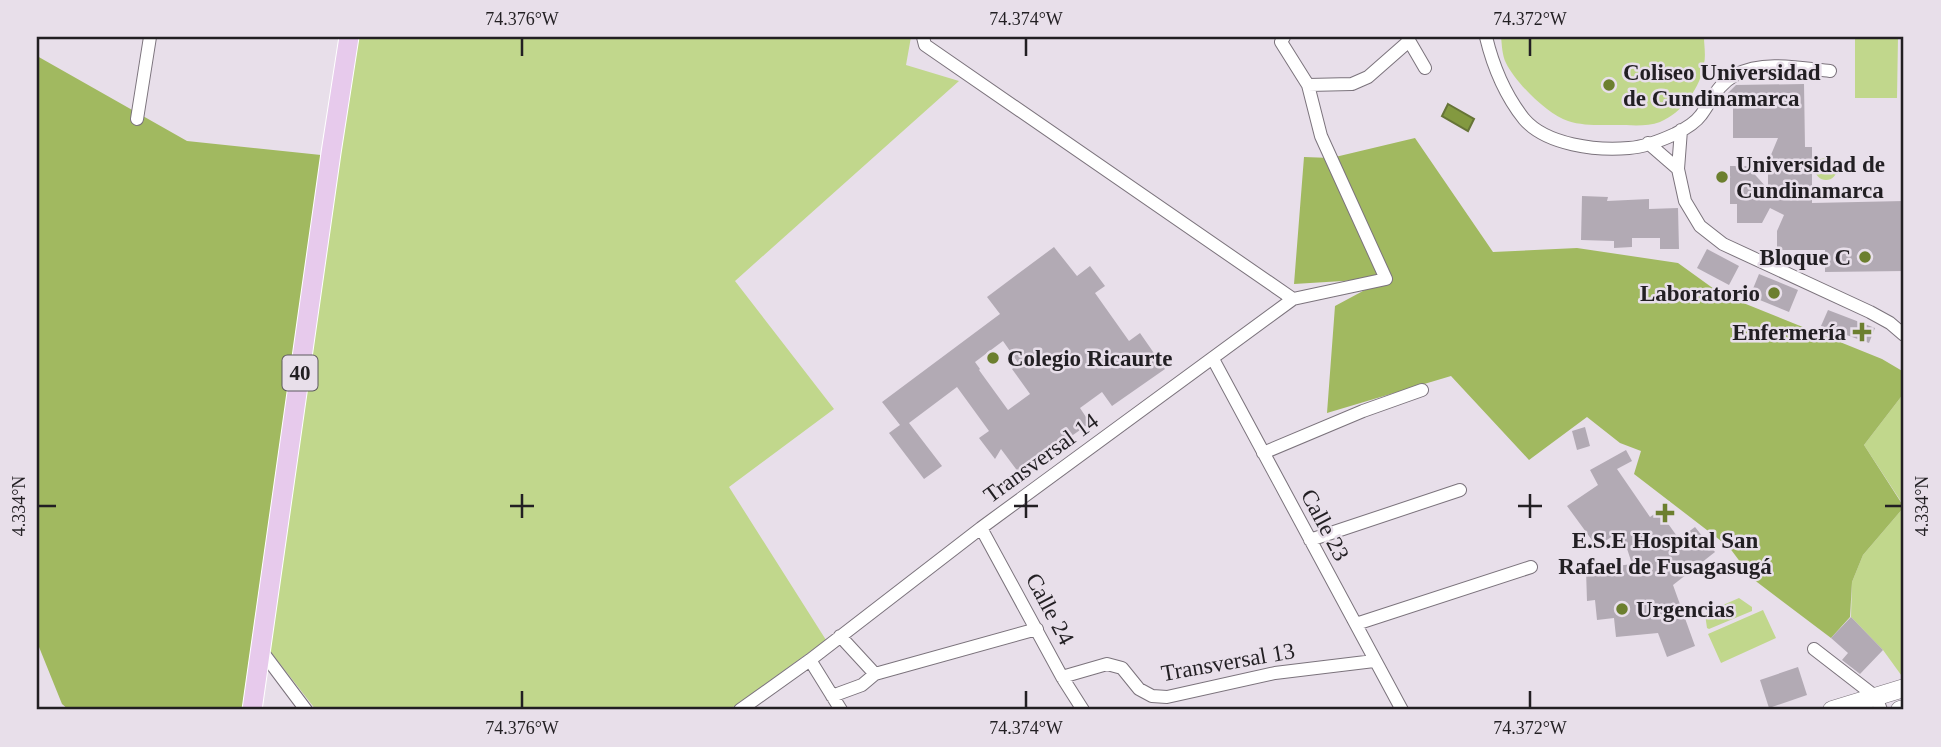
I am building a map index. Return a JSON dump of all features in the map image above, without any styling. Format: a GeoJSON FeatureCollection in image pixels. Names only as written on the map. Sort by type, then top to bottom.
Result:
{"type":"FeatureCollection","features":[{"type":"Feature","properties":{"kind":"main road","name":"40"},"geometry":{"type":"LineString","coordinates":[[252,710],[349,37]]}},
{"type":"Feature","properties":{"kind":"main road"},"geometry":{"type":"LineString","coordinates":[[1832,710],[1879,704],[1904,688]]}},
{"type":"Feature","properties":{"kind":"street"},"geometry":{"type":"LineString","coordinates":[[137,119],[150,37]]}},
{"type":"Feature","properties":{"kind":"street"},"geometry":{"type":"LineString","coordinates":[[923,37],[925,45],[1293,299]]}},
{"type":"Feature","properties":{"kind":"street"},"geometry":{"type":"LineString","coordinates":[[1284,37],[1281,42],[1308,85],[1352,84],[1368,77],[1408,39],[1425,68]]}},
{"type":"Feature","properties":{"kind":"street"},"geometry":{"type":"LineString","coordinates":[[1486,37],[1492,61],[1506,92],[1525,120],[1545,135],[1589,148],[1630,148],[1681,130],[1700,117],[1719,87],[1736,75],[1753,68],[1789,67],[1830,71]]}},
{"type":"Feature","properties":{"kind":"street","name":"Transversal 14"},"geometry":{"type":"LineString","coordinates":[[740,710],[810,660],[981,528],[1293,299],[1385,279],[1321,136],[1308,85]]}},
{"type":"Feature","properties":{"kind":"street"},"geometry":{"type":"LineString","coordinates":[[1681,130],[1678,169],[1685,201],[1700,226],[1723,244],[1870,312],[1904,335]]}},
{"type":"Feature","properties":{"kind":"street"},"geometry":{"type":"LineString","coordinates":[[1648,143],[1678,169]]}},
{"type":"Feature","properties":{"kind":"street","name":"Calle 23"},"geometry":{"type":"LineString","coordinates":[[1213,359],[1402,710]]}},
{"type":"Feature","properties":{"kind":"street"},"geometry":{"type":"LineString","coordinates":[[1263,453],[1363,411],[1422,390]]}},
{"type":"Feature","properties":{"kind":"street"},"geometry":{"type":"LineString","coordinates":[[1310,540],[1460,490]]}},
{"type":"Feature","properties":{"kind":"street","name":"Calle 24"},"geometry":{"type":"LineString","coordinates":[[981,528],[1062,677],[1083,710]]}},
{"type":"Feature","properties":{"kind":"street"},"geometry":{"type":"LineString","coordinates":[[1356,624],[1531,567]]}},
{"type":"Feature","properties":{"kind":"street"},"geometry":{"type":"LineString","coordinates":[[832,696],[862,685],[875,674],[1037,629]]}},
{"type":"Feature","properties":{"kind":"street"},"geometry":{"type":"LineString","coordinates":[[840,636],[875,674]]}},
{"type":"Feature","properties":{"kind":"street"},"geometry":{"type":"LineString","coordinates":[[1814,649],[1879,704]]}},
{"type":"Feature","properties":{"kind":"street"},"geometry":{"type":"LineString","coordinates":[[261,650],[303,709]]}},
{"type":"Feature","properties":{"kind":"street"},"geometry":{"type":"LineString","coordinates":[[810,660],[841,710]]}},
{"type":"Feature","properties":{"kind":"street","name":"Transversal 13"},"geometry":{"type":"LineString","coordinates":[[1062,677],[1107,664],[1122,668],[1139,689],[1152,696],[1167,697],[1275,673],[1374,661]]}},
{"type":"Feature","properties":{"kind":"shaded area"},"geometry":{"type":"Polygon","coordinates":[[[358,37],[911,37],[906,65],[959,81],[735,281],[834,409],[729,487],[826,640],[729,710],[316,710],[270,651],[342,132],[358,37]]]}},
{"type":"Feature","properties":{"kind":"shaded area","name":"Coliseo Universidad de Cundinamarca"},"geometry":{"type":"Polygon","coordinates":[[[1501,37],[1704,37],[1705,61],[1695,90],[1683,106],[1660,122],[1644,125],[1574,123],[1551,112],[1524,88],[1506,63],[1501,37]]]}},
{"type":"Feature","properties":{"kind":"shaded area"},"geometry":{"type":"Polygon","coordinates":[[[1855,37],[1898,37],[1897,98],[1855,98],[1855,37]]]}},
{"type":"Feature","properties":{"kind":"shaded area"},"geometry":{"type":"Polygon","coordinates":[[[37,56],[187,141],[321,155],[242,710],[69,710],[62,704],[37,642],[37,56]]]}},
{"type":"Feature","properties":{"kind":"shaded area"},"geometry":{"type":"Polygon","coordinates":[[[1448,104],[1474,119],[1468,131],[1442,116],[1448,104]]]}},
{"type":"Feature","properties":{"kind":"shaded area"},"geometry":{"type":"Polygon","coordinates":[[[1415,138],[1493,252],[1577,248],[1678,263],[1721,294],[1882,359],[1904,372],[1904,393],[1864,445],[1904,507],[1863,555],[1852,582],[1850,617],[1831,638],[1753,579],[1729,547],[1634,474],[1641,451],[1620,443],[1587,417],[1529,460],[1451,376],[1327,413],[1335,306],[1376,284],[1375,279],[1294,284],[1304,157],[1331,158],[1415,138]]]}},
{"type":"Feature","properties":{"kind":"shaded area"},"geometry":{"type":"Polygon","coordinates":[[[1822,158],[1830,158],[1837,165],[1837,173],[1830,180],[1822,180],[1815,173],[1815,165],[1822,158]]]}},
{"type":"Feature","properties":{"kind":"shaded area"},"geometry":{"type":"Polygon","coordinates":[[[1904,393],[1904,506],[1864,445],[1904,393]]]}},
{"type":"Feature","properties":{"kind":"shaded area"},"geometry":{"type":"Polygon","coordinates":[[[1904,507],[1904,679],[1883,650],[1851,617],[1852,582],[1863,555],[1904,507]]]}},
{"type":"Feature","properties":{"kind":"shaded area"},"geometry":{"type":"Polygon","coordinates":[[[1739,598],[1752,607],[1752,611],[1707,628],[1707,612],[1739,598]]]}},
{"type":"Feature","properties":{"kind":"shaded area"},"geometry":{"type":"Polygon","coordinates":[[[1763,610],[1776,638],[1721,663],[1708,634],[1763,610]]]}},
{"type":"Feature","properties":{"kind":"building"},"geometry":{"type":"Polygon","coordinates":[[[1804,84],[1805,147],[1812,147],[1812,203],[1904,201],[1904,271],[1825,272],[1825,250],[1777,250],[1777,231],[1784,215],[1770,208],[1762,223],[1737,223],[1737,204],[1730,204],[1730,166],[1747,166],[1768,189],[1768,162],[1778,138],[1733,138],[1733,103],[1723,103],[1723,98],[1736,85],[1804,84]]]}},
{"type":"Feature","properties":{"kind":"building"},"geometry":{"type":"Polygon","coordinates":[[[1582,196],[1608,197],[1607,201],[1649,199],[1649,209],[1678,208],[1679,249],[1660,249],[1660,238],[1632,238],[1632,247],[1614,248],[1614,241],[1581,240],[1582,196]]]}},
{"type":"Feature","properties":{"kind":"building"},"geometry":{"type":"Polygon","coordinates":[[[1054,247],[1077,276],[1090,266],[1105,286],[1095,293],[1129,341],[1140,333],[1165,369],[1112,406],[1102,392],[1080,408],[1090,423],[1019,473],[1001,449],[995,459],[979,438],[989,431],[957,387],[909,423],[942,466],[924,479],[889,433],[900,425],[882,402],[1000,314],[987,297],[1054,247]],[[1003,341],[975,362],[1008,410],[1030,394],[1012,369],[1019,364],[1003,341]]]}},
{"type":"Feature","properties":{"kind":"building","name":"Laboratorio"},"geometry":{"type":"Polygon","coordinates":[[[1707,249],[1739,266],[1729,285],[1697,268],[1707,249]]]}},
{"type":"Feature","properties":{"kind":"building","name":"Laboratorio"},"geometry":{"type":"Polygon","coordinates":[[[1759,274],[1798,290],[1789,312],[1750,296],[1759,274]]]}},
{"type":"Feature","properties":{"kind":"building"},"geometry":{"type":"Polygon","coordinates":[[[1828,310],[1875,328],[1869,343],[1821,326],[1828,310]]]}},
{"type":"Feature","properties":{"kind":"building"},"geometry":{"type":"Polygon","coordinates":[[[1585,427],[1590,446],[1577,450],[1572,431],[1585,427]]]}},
{"type":"Feature","properties":{"kind":"building"},"geometry":{"type":"Polygon","coordinates":[[[1626,450],[1632,461],[1617,469],[1650,517],[1659,511],[1679,539],[1695,527],[1715,552],[1673,585],[1695,646],[1667,657],[1658,633],[1616,637],[1614,618],[1597,620],[1595,600],[1587,601],[1586,570],[1632,564],[1621,530],[1597,547],[1567,506],[1598,485],[1590,470],[1626,450]]]}},
{"type":"Feature","properties":{"kind":"building"},"geometry":{"type":"Polygon","coordinates":[[[1851,617],[1883,650],[1860,674],[1842,660],[1848,653],[1831,638],[1851,617]]]}},
{"type":"Feature","properties":{"kind":"building"},"geometry":{"type":"Polygon","coordinates":[[[1798,667],[1807,695],[1769,708],[1760,680],[1798,667]]]}},
{"type":"Feature","properties":{"kind":"place","name":"Coliseo Universidad de Cundinamarca"},"geometry":{"type":"Point","coordinates":[1609,85]}},
{"type":"Feature","properties":{"kind":"place","name":"Universidad de Cundinamarca"},"geometry":{"type":"Point","coordinates":[1722,177]}},
{"type":"Feature","properties":{"kind":"place","name":"Bloque C"},"geometry":{"type":"Point","coordinates":[1865,257]}},
{"type":"Feature","properties":{"kind":"place","name":"Laboratorio"},"geometry":{"type":"Point","coordinates":[1774,293]}},
{"type":"Feature","properties":{"kind":"place","name":"Enfermería"},"geometry":{"type":"Point","coordinates":[1862,332]}},
{"type":"Feature","properties":{"kind":"place","name":"Colegio Ricaurte"},"geometry":{"type":"Point","coordinates":[993,358]}},
{"type":"Feature","properties":{"kind":"place","name":"E.S.E Hospital San Rafael de Fusagasugá"},"geometry":{"type":"Point","coordinates":[1665,513]}},
{"type":"Feature","properties":{"kind":"place","name":"Urgencias"},"geometry":{"type":"Point","coordinates":[1622,609]}}]}
